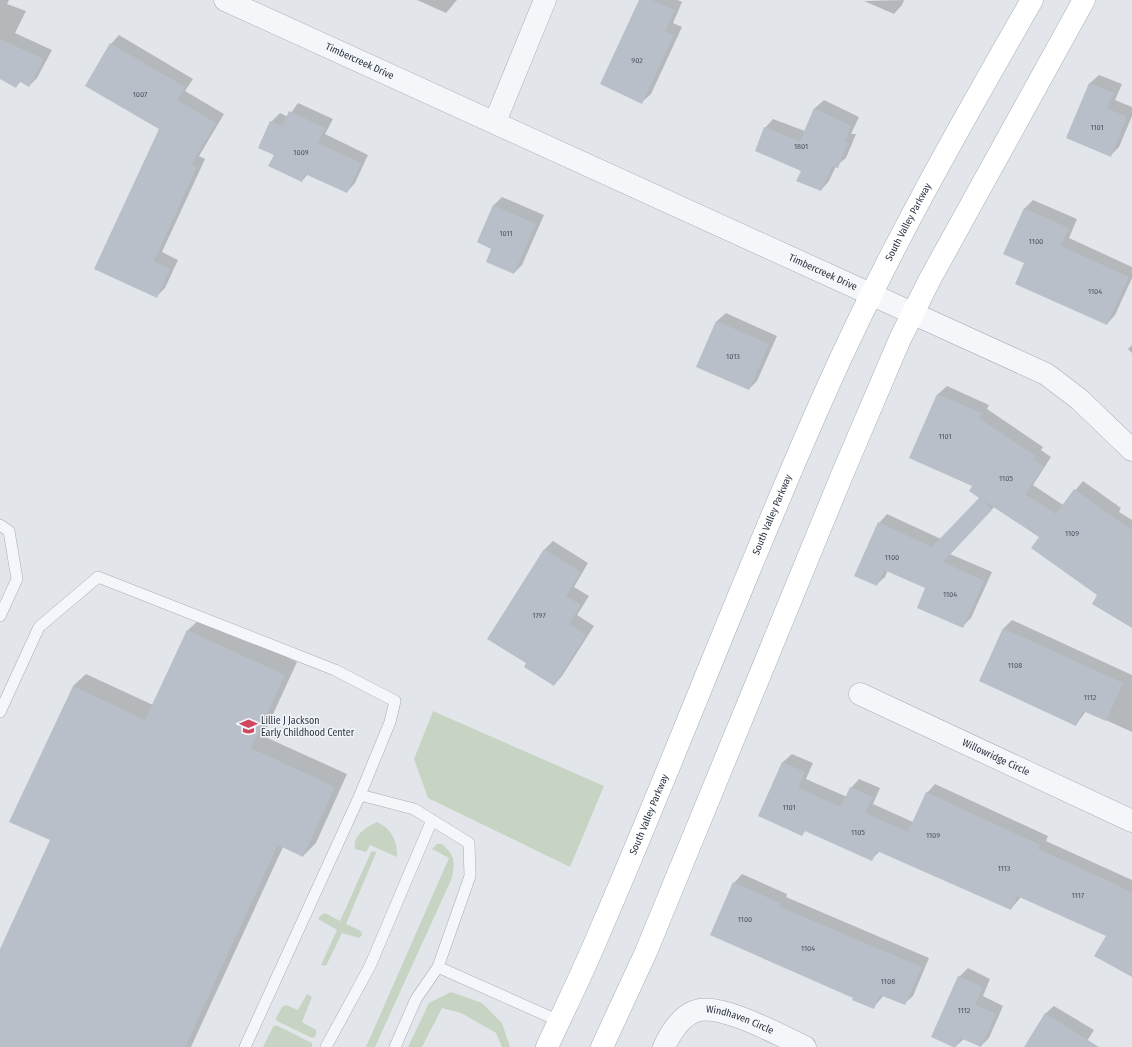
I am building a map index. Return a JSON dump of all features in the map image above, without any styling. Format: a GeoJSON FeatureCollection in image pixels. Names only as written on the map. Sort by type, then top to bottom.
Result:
{"type":"FeatureCollection","features":[{"type":"Feature","properties":{"kind":"main road","name":"South Valley Parkway"},"geometry":{"type":"LineString","coordinates":[[546,1047],[600,933],[823,396],[871,293],[978,94],[1032,0]]}},
{"type":"Feature","properties":{"kind":"main road"},"geometry":{"type":"LineString","coordinates":[[602,1047],[646,952],[842,475],[900,339],[930,279],[1084,0]]}},
{"type":"Feature","properties":{"kind":"street","name":"Timbercreek Drive"},"geometry":{"type":"LineString","coordinates":[[226,0],[1046,374],[1079,399],[1132,450]]}},
{"type":"Feature","properties":{"kind":"street"},"geometry":{"type":"LineString","coordinates":[[495,122],[545,0]]}},
{"type":"Feature","properties":{"kind":"street","name":"Willowridge Circle"},"geometry":{"type":"LineString","coordinates":[[860,694],[1132,821]]}},
{"type":"Feature","properties":{"kind":"street","name":"Windhaven Circle"},"geometry":{"type":"LineString","coordinates":[[664,1047],[668,1038],[679,1023],[696,1011],[712,1010],[732,1014],[805,1047]]}},
{"type":"Feature","properties":{"kind":"lane"},"geometry":{"type":"LineString","coordinates":[[0,525],[9,531],[17,578],[0,616]]}},
{"type":"Feature","properties":{"kind":"lane"},"geometry":{"type":"LineString","coordinates":[[0,712],[39,627],[98,577],[335,670],[395,701],[390,722],[360,795],[245,1047]]}},
{"type":"Feature","properties":{"kind":"lane"},"geometry":{"type":"LineString","coordinates":[[360,795],[414,809],[469,843],[470,876],[438,967],[416,999],[395,1047]]}},
{"type":"Feature","properties":{"kind":"lane"},"geometry":{"type":"LineString","coordinates":[[326,1047],[370,966],[432,820]]}},
{"type":"Feature","properties":{"kind":"lane"},"geometry":{"type":"LineString","coordinates":[[438,967],[559,1021]]}},
{"type":"Feature","properties":{"kind":"green space"},"geometry":{"type":"Polygon","coordinates":[[[433,711],[604,786],[570,867],[428,798],[414,759],[433,711]]]}},
{"type":"Feature","properties":{"kind":"green space"},"geometry":{"type":"Polygon","coordinates":[[[377,822],[390,831],[393,836],[395,840],[397,857],[370,845],[366,852],[355,849],[356,840],[361,832],[377,822]]]}},
{"type":"Feature","properties":{"kind":"green space"},"geometry":{"type":"Polygon","coordinates":[[[437,844],[442,844],[452,855],[454,867],[452,878],[375,1047],[366,1047],[449,858],[432,849],[437,844]]]}},
{"type":"Feature","properties":{"kind":"green space"},"geometry":{"type":"Polygon","coordinates":[[[375,851],[376,853],[346,924],[361,931],[362,935],[359,938],[342,933],[326,966],[321,965],[337,930],[318,919],[325,913],[340,921],[371,852],[375,851]]]}},
{"type":"Feature","properties":{"kind":"green space"},"geometry":{"type":"Polygon","coordinates":[[[451,992],[482,1003],[502,1023],[510,1047],[502,1047],[496,1033],[461,1013],[442,1008],[422,1047],[408,1047],[429,1003],[451,992]]]}},
{"type":"Feature","properties":{"kind":"green space"},"geometry":{"type":"Polygon","coordinates":[[[307,994],[312,997],[302,1022],[316,1030],[316,1036],[312,1038],[277,1021],[276,1018],[282,1007],[286,1005],[298,1010],[307,994]]]}},
{"type":"Feature","properties":{"kind":"green space"},"geometry":{"type":"Polygon","coordinates":[[[276,1025],[312,1043],[312,1047],[263,1047],[273,1027],[276,1025]]]}},
{"type":"Feature","properties":{"kind":"building"},"geometry":{"type":"Polygon","coordinates":[[[639,0],[652,0],[675,10],[665,31],[674,35],[642,104],[600,84],[639,0]]]}},
{"type":"Feature","properties":{"kind":"building"},"geometry":{"type":"Polygon","coordinates":[[[0,39],[44,59],[29,87],[19,81],[16,88],[0,79],[0,39]]]}},
{"type":"Feature","properties":{"kind":"building"},"geometry":{"type":"Polygon","coordinates":[[[110,43],[185,87],[177,100],[216,123],[191,165],[197,167],[154,261],[170,269],[157,298],[94,269],[159,129],[85,86],[110,43]]]}},
{"type":"Feature","properties":{"kind":"building"},"geometry":{"type":"Polygon","coordinates":[[[1089,83],[1114,93],[1107,108],[1127,117],[1111,157],[1066,138],[1089,83]]]}},
{"type":"Feature","properties":{"kind":"building"},"geometry":{"type":"Polygon","coordinates":[[[814,108],[851,126],[844,142],[848,142],[838,168],[832,166],[821,191],[796,181],[801,171],[755,151],[764,127],[800,141],[814,108]]]}},
{"type":"Feature","properties":{"kind":"building"},"geometry":{"type":"Polygon","coordinates":[[[289,111],[325,128],[318,143],[361,163],[347,193],[305,174],[302,182],[268,166],[274,155],[258,148],[270,121],[282,126],[289,111]]]}},
{"type":"Feature","properties":{"kind":"building"},"geometry":{"type":"Polygon","coordinates":[[[493,205],[536,224],[514,274],[486,262],[491,249],[477,242],[493,205]]]}},
{"type":"Feature","properties":{"kind":"building"},"geometry":{"type":"Polygon","coordinates":[[[1024,208],[1069,228],[1061,246],[1129,277],[1107,325],[1015,284],[1024,263],[1003,254],[1024,208]]]}},
{"type":"Feature","properties":{"kind":"building"},"geometry":{"type":"Polygon","coordinates":[[[716,321],[769,344],[749,390],[696,367],[716,321]]]}},
{"type":"Feature","properties":{"kind":"building"},"geometry":{"type":"Polygon","coordinates":[[[937,394],[982,413],[979,418],[1036,456],[1033,459],[1044,466],[1025,494],[1056,514],[1074,489],[1132,530],[1132,628],[1092,604],[1097,595],[1031,548],[1039,537],[983,500],[992,510],[943,562],[984,581],[963,628],[917,608],[925,588],[884,570],[877,586],[854,576],[878,522],[932,547],[979,498],[969,491],[972,486],[909,458],[937,394]]]}},
{"type":"Feature","properties":{"kind":"building"},"geometry":{"type":"Polygon","coordinates":[[[544,549],[581,572],[566,596],[581,605],[569,624],[586,635],[554,686],[524,667],[526,663],[487,639],[544,549]]]}},
{"type":"Feature","properties":{"kind":"building"},"geometry":{"type":"Polygon","coordinates":[[[1003,628],[1123,683],[1106,721],[1083,711],[1076,726],[979,681],[1003,628]]]}},
{"type":"Feature","properties":{"kind":"building"},"geometry":{"type":"Polygon","coordinates":[[[187,630],[285,675],[251,748],[335,787],[303,857],[278,845],[185,1047],[0,1047],[0,949],[50,840],[9,822],[73,686],[145,720],[187,630]]]}},
{"type":"Feature","properties":{"kind":"building"},"geometry":{"type":"Polygon","coordinates":[[[782,762],[805,772],[798,788],[841,807],[850,787],[873,797],[865,813],[908,832],[926,792],[1040,845],[1038,849],[1132,893],[1132,977],[1094,956],[1106,936],[1017,896],[1011,910],[877,851],[872,861],[805,831],[802,836],[758,816],[782,762]]]}},
{"type":"Feature","properties":{"kind":"building"},"geometry":{"type":"Polygon","coordinates":[[[733,882],[780,903],[778,906],[922,967],[905,1005],[880,995],[874,1009],[852,1000],[853,998],[710,935],[733,882]]]}},
{"type":"Feature","properties":{"kind":"building"},"geometry":{"type":"Polygon","coordinates":[[[958,976],[983,987],[975,1005],[996,1014],[981,1047],[960,1038],[956,1047],[953,1047],[931,1037],[958,976]]]}},
{"type":"Feature","properties":{"kind":"building"},"geometry":{"type":"Polygon","coordinates":[[[1045,1013],[1099,1047],[1024,1047],[1045,1013]]]}},
{"type":"Feature","properties":{"kind":"place","name":"Lillie J Jackson Early Childhood Center"},"geometry":{"type":"Point","coordinates":[248,727]}}]}
